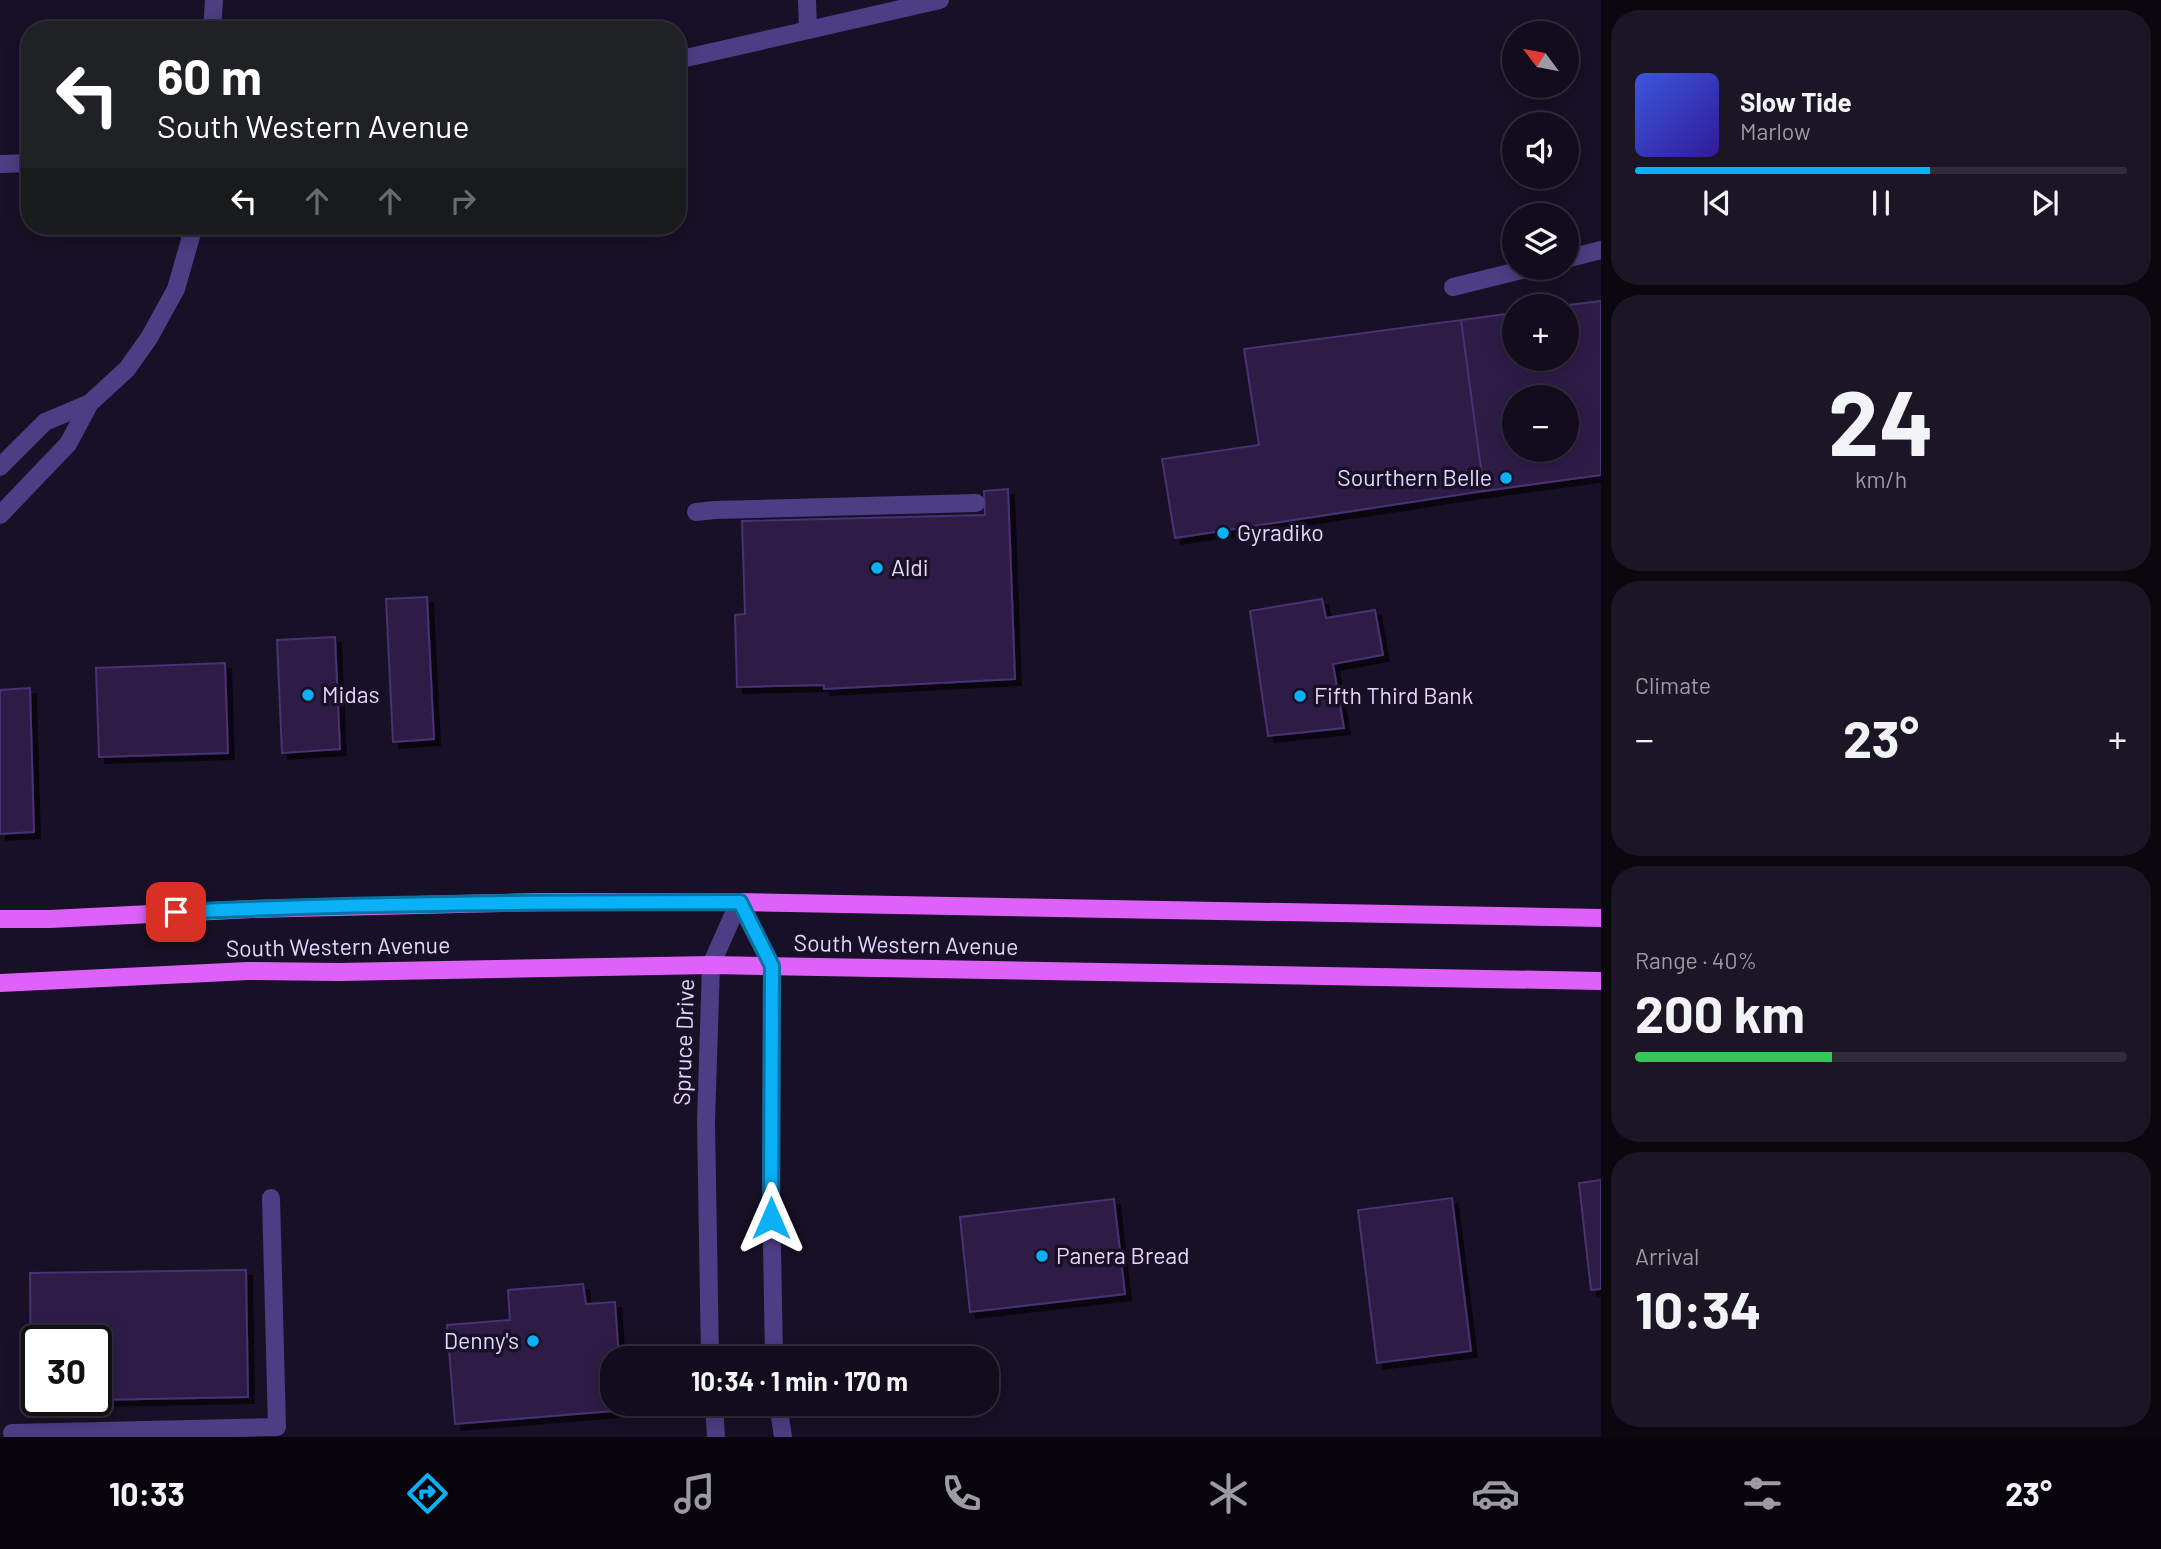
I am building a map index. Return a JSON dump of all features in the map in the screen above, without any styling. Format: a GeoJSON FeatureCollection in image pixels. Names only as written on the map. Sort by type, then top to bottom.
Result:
{"type":"FeatureCollection","features":[{"type":"Feature","properties":{"kind":"main road","name":"South Western Avenue"},"geometry":{"type":"LineString","coordinates":[[0,919],[252,909],[514,903],[740,902],[1601,918]]}},
{"type":"Feature","properties":{"kind":"main road","name":"South Western Avenue"},"geometry":{"type":"LineString","coordinates":[[0,983],[248,971],[352,972],[711,965],[1601,981]]}},
{"type":"Feature","properties":{"kind":"street"},"geometry":{"type":"LineString","coordinates":[[213,21],[214,0]]}},
{"type":"Feature","properties":{"kind":"street"},"geometry":{"type":"LineString","coordinates":[[807,0],[808,30]]}},
{"type":"Feature","properties":{"kind":"street"},"geometry":{"type":"LineString","coordinates":[[686,58],[940,0]]}},
{"type":"Feature","properties":{"kind":"street"},"geometry":{"type":"LineString","coordinates":[[0,164],[21,163]]}},
{"type":"Feature","properties":{"kind":"street"},"geometry":{"type":"LineString","coordinates":[[0,515],[68,444],[90,403],[127,369],[159,322],[176,289],[191,235]]}},
{"type":"Feature","properties":{"kind":"street"},"geometry":{"type":"LineString","coordinates":[[1579,255],[1601,250]]}},
{"type":"Feature","properties":{"kind":"street"},"geometry":{"type":"LineString","coordinates":[[1452,287],[1502,275]]}},
{"type":"Feature","properties":{"kind":"street"},"geometry":{"type":"LineString","coordinates":[[0,467],[45,422],[90,403]]}},
{"type":"Feature","properties":{"kind":"street"},"geometry":{"type":"LineString","coordinates":[[696,512],[976,503]]}},
{"type":"Feature","properties":{"kind":"street"},"geometry":{"type":"LineString","coordinates":[[740,902],[772,966],[774,1346]]}},
{"type":"Feature","properties":{"kind":"street","name":"Spruce Drive"},"geometry":{"type":"LineString","coordinates":[[710,1346],[706,1122],[711,965],[740,902]]}},
{"type":"Feature","properties":{"kind":"street"},"geometry":{"type":"LineString","coordinates":[[12,1433],[276,1427],[271,1198]]}},
{"type":"Feature","properties":{"kind":"street"},"geometry":{"type":"LineString","coordinates":[[715,1416],[716,1437]]}},
{"type":"Feature","properties":{"kind":"street"},"geometry":{"type":"LineString","coordinates":[[780,1416],[783,1437]]}},
{"type":"Feature","properties":{"kind":"building"},"geometry":{"type":"Polygon","coordinates":[[[1601,301],[1601,475],[1484,491],[1461,320],[1502,315],[1502,371],[1579,371],[1579,304],[1601,301]]]}},
{"type":"Feature","properties":{"kind":"building"},"geometry":{"type":"Polygon","coordinates":[[[1461,320],[1484,491],[1175,538],[1162,459],[1259,445],[1244,349],[1461,320]]]}},
{"type":"Feature","properties":{"kind":"building","name":"Aldi"},"geometry":{"type":"Polygon","coordinates":[[[1008,489],[1015,679],[824,689],[824,685],[737,687],[735,615],[745,614],[742,521],[985,515],[984,491],[1008,489]]]}},
{"type":"Feature","properties":{"kind":"building"},"geometry":{"type":"Polygon","coordinates":[[[427,597],[434,739],[393,742],[386,599],[427,597]]]}},
{"type":"Feature","properties":{"kind":"building","name":"Fifth Third Bank"},"geometry":{"type":"Polygon","coordinates":[[[1322,599],[1326,618],[1375,610],[1383,655],[1333,664],[1344,728],[1268,736],[1250,611],[1322,599]]]}},
{"type":"Feature","properties":{"kind":"building","name":"Midas"},"geometry":{"type":"Polygon","coordinates":[[[335,637],[340,749],[282,753],[277,640],[335,637]]]}},
{"type":"Feature","properties":{"kind":"building"},"geometry":{"type":"Polygon","coordinates":[[[225,663],[228,753],[99,757],[96,668],[225,663]]]}},
{"type":"Feature","properties":{"kind":"building"},"geometry":{"type":"Polygon","coordinates":[[[30,688],[34,832],[0,834],[0,690],[30,688]]]}},
{"type":"Feature","properties":{"kind":"building"},"geometry":{"type":"Polygon","coordinates":[[[1601,1180],[1601,1289],[1591,1290],[1579,1183],[1601,1180]]]}},
{"type":"Feature","properties":{"kind":"building"},"geometry":{"type":"Polygon","coordinates":[[[1452,1198],[1471,1351],[1377,1363],[1358,1210],[1452,1198]]]}},
{"type":"Feature","properties":{"kind":"building","name":"Panera Bread"},"geometry":{"type":"Polygon","coordinates":[[[1114,1199],[1125,1294],[970,1312],[960,1217],[1114,1199]]]}},
{"type":"Feature","properties":{"kind":"building"},"geometry":{"type":"Polygon","coordinates":[[[246,1270],[248,1397],[112,1400],[112,1325],[30,1325],[30,1273],[246,1270]]]}},
{"type":"Feature","properties":{"kind":"building","name":"Denny's"},"geometry":{"type":"Polygon","coordinates":[[[583,1284],[586,1304],[615,1302],[618,1346],[600,1346],[600,1412],[455,1424],[447,1325],[510,1320],[508,1290],[583,1284]]]}},
{"type":"Feature","properties":{"kind":"place","name":"Sourthern Belle"},"geometry":{"type":"Point","coordinates":[1506,478]}},
{"type":"Feature","properties":{"kind":"place","name":"Gyradiko"},"geometry":{"type":"Point","coordinates":[1223,533]}},
{"type":"Feature","properties":{"kind":"place","name":"Aldi"},"geometry":{"type":"Point","coordinates":[877,568]}},
{"type":"Feature","properties":{"kind":"place","name":"Midas"},"geometry":{"type":"Point","coordinates":[308,695]}},
{"type":"Feature","properties":{"kind":"place","name":"Fifth Third Bank"},"geometry":{"type":"Point","coordinates":[1300,696]}},
{"type":"Feature","properties":{"kind":"place","name":"Panera Bread"},"geometry":{"type":"Point","coordinates":[1042,1256]}},
{"type":"Feature","properties":{"kind":"place","name":"Denny's"},"geometry":{"type":"Point","coordinates":[533,1341]}},
{"type":"Feature","properties":{"kind":"route"},"geometry":{"type":"LineString","coordinates":[[176,912],[541,902],[740,902],[772,966],[771,1218]]}}]}
